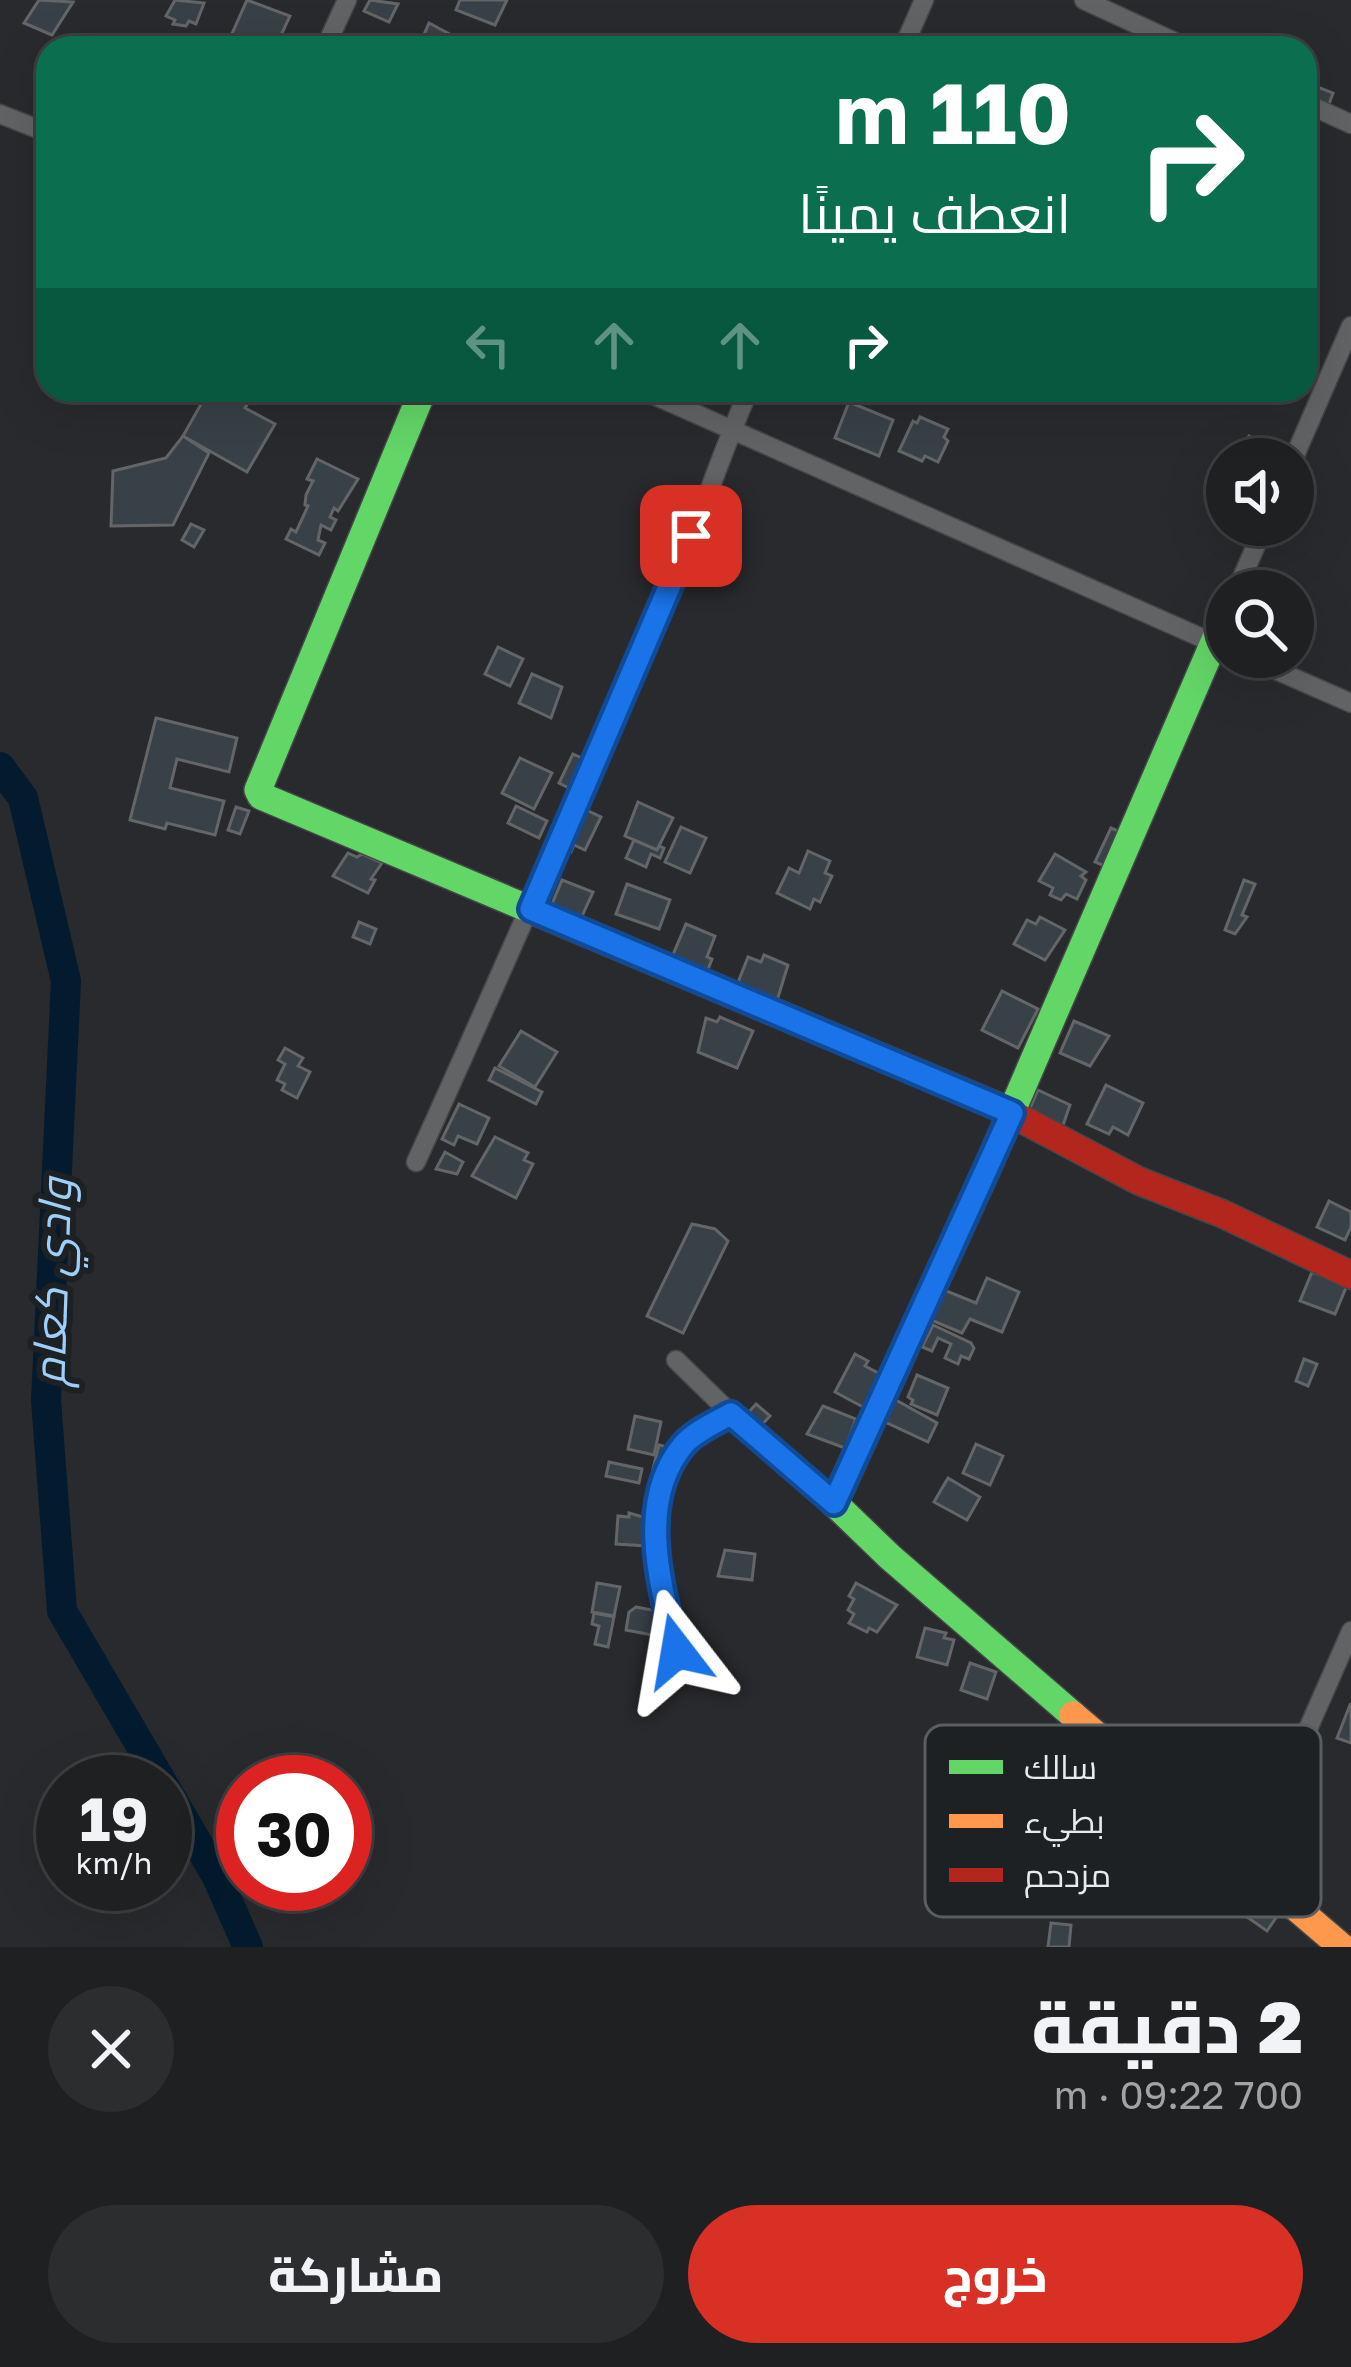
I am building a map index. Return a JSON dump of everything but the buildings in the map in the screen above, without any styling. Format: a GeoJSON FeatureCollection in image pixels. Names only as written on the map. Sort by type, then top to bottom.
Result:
{"type":"FeatureCollection","features":[{"type":"Feature","properties":{"kind":"street"},"geometry":{"type":"LineString","coordinates":[[330,36],[347,0]]}},
{"type":"Feature","properties":{"kind":"street"},"geometry":{"type":"LineString","coordinates":[[908,36],[924,0]]}},
{"type":"Feature","properties":{"kind":"street"},"geometry":{"type":"LineString","coordinates":[[1084,0],[1161,36]]}},
{"type":"Feature","properties":{"kind":"street"},"geometry":{"type":"LineString","coordinates":[[1317,108],[1351,124]]}},
{"type":"Feature","properties":{"kind":"street"},"geometry":{"type":"LineString","coordinates":[[0,114],[36,128]]}},
{"type":"Feature","properties":{"kind":"street"},"geometry":{"type":"LineString","coordinates":[[1303,438],[1351,326]]}},
{"type":"Feature","properties":{"kind":"street"},"geometry":{"type":"LineString","coordinates":[[418,402],[259,793],[1012,1113],[1139,1180],[1351,1275]]}},
{"type":"Feature","properties":{"kind":"street"},"geometry":{"type":"LineString","coordinates":[[670,402],[1206,640]]}},
{"type":"Feature","properties":{"kind":"street"},"geometry":{"type":"LineString","coordinates":[[416,1162],[676,573],[744,402]]}},
{"type":"Feature","properties":{"kind":"street"},"geometry":{"type":"LineString","coordinates":[[834,1503],[1206,677]]}},
{"type":"Feature","properties":{"kind":"street"},"geometry":{"type":"LineString","coordinates":[[1294,678],[1351,703]]}},
{"type":"Feature","properties":{"kind":"street"},"geometry":{"type":"LineString","coordinates":[[676,1360],[890,1557],[1085,1725]]}},
{"type":"Feature","properties":{"kind":"street"},"geometry":{"type":"LineString","coordinates":[[677,1651],[654,1558],[659,1507],[668,1473],[684,1444],[731,1414]]}},
{"type":"Feature","properties":{"kind":"street"},"geometry":{"type":"LineString","coordinates":[[1310,1725],[1351,1631]]}},
{"type":"Feature","properties":{"kind":"street"},"geometry":{"type":"LineString","coordinates":[[1307,1917],[1342,1947]]}},
{"type":"Feature","properties":{"kind":"waterway","name":"وادي كعام"},"geometry":{"type":"LineString","coordinates":[[0,767],[23,798],[66,981],[46,1400],[62,1611],[146,1755]]}},
{"type":"Feature","properties":{"kind":"waterway","name":"وادي كعام"},"geometry":{"type":"LineString","coordinates":[[192,1834],[248,1947]]}},
{"type":"Feature","properties":{"kind":"traffic: fast"},"geometry":{"type":"LineString","coordinates":[[418,402],[258,790],[261,796],[997,1106]]}},
{"type":"Feature","properties":{"kind":"traffic: fast"},"geometry":{"type":"LineString","coordinates":[[1073,1715],[834,1503],[986,1171],[1206,661]]}},
{"type":"Feature","properties":{"kind":"traffic: slow"},"geometry":{"type":"LineString","coordinates":[[1073,1715],[1085,1725]]}},
{"type":"Feature","properties":{"kind":"traffic: slow"},"geometry":{"type":"LineString","coordinates":[[1307,1917],[1342,1947]]}},
{"type":"Feature","properties":{"kind":"traffic: jam"},"geometry":{"type":"LineString","coordinates":[[997,1106],[1139,1181],[1223,1214],[1351,1275]]}},
{"type":"Feature","properties":{"kind":"route"},"geometry":{"type":"LineString","coordinates":[[677,1651],[654,1558],[659,1507],[668,1473],[684,1444],[731,1414],[834,1503],[1012,1113],[531,909],[691,536]]}}]}
